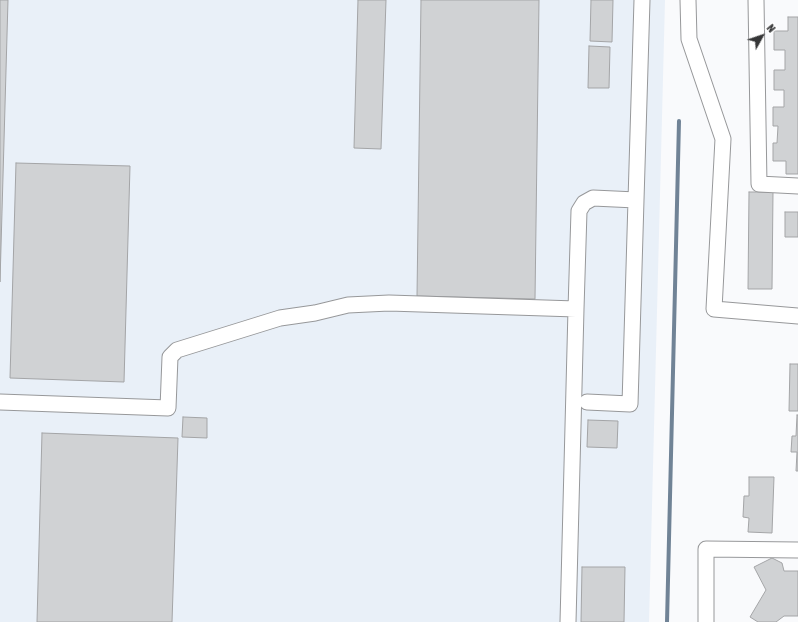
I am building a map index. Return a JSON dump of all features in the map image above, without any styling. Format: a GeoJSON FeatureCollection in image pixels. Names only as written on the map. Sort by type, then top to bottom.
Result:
{"type":"FeatureCollection","features":[{"type":"Feature","properties":{"kind":"street"},"geometry":{"type":"LineString","coordinates":[[587,402],[630,404],[642,0]]}},
{"type":"Feature","properties":{"kind":"street"},"geometry":{"type":"LineString","coordinates":[[688,0],[689,39],[723,139],[714,309],[798,316]]}},
{"type":"Feature","properties":{"kind":"street"},"geometry":{"type":"LineString","coordinates":[[756,0],[759,184],[798,186]]}},
{"type":"Feature","properties":{"kind":"street"},"geometry":{"type":"LineString","coordinates":[[568,622],[579,211],[584,203],[593,198],[636,200]]}},
{"type":"Feature","properties":{"kind":"street"},"geometry":{"type":"LineString","coordinates":[[0,402],[168,408],[170,357],[177,350],[280,318],[315,313],[348,304],[389,303],[576,309]]}},
{"type":"Feature","properties":{"kind":"street"},"geometry":{"type":"LineString","coordinates":[[706,622],[706,549],[798,550]]}},
{"type":"Feature","properties":{"kind":"shaded area"},"geometry":{"type":"Polygon","coordinates":[[[0,0],[665,0],[649,622],[0,622],[0,0]]]}},
{"type":"Feature","properties":{"kind":"building"},"geometry":{"type":"Polygon","coordinates":[[[0,0],[8,0],[0,282],[0,0]]]}},
{"type":"Feature","properties":{"kind":"building"},"geometry":{"type":"Polygon","coordinates":[[[358,0],[386,0],[381,149],[354,148],[358,0]]]}},
{"type":"Feature","properties":{"kind":"building"},"geometry":{"type":"Polygon","coordinates":[[[421,0],[539,0],[535,299],[417,296],[421,0]]]}},
{"type":"Feature","properties":{"kind":"building"},"geometry":{"type":"Polygon","coordinates":[[[591,0],[613,0],[612,42],[590,41],[591,0]]]}},
{"type":"Feature","properties":{"kind":"building"},"geometry":{"type":"Polygon","coordinates":[[[788,17],[798,17],[798,174],[786,174],[786,161],[773,161],[773,143],[777,143],[778,126],[773,126],[773,107],[784,107],[784,90],[774,90],[774,70],[785,70],[785,50],[774,50],[774,31],[788,31],[788,17]]]}},
{"type":"Feature","properties":{"kind":"building"},"geometry":{"type":"Polygon","coordinates":[[[589,46],[610,47],[609,88],[588,88],[589,46]]]}},
{"type":"Feature","properties":{"kind":"building"},"geometry":{"type":"Polygon","coordinates":[[[16,163],[130,166],[124,382],[10,378],[16,163]]]}},
{"type":"Feature","properties":{"kind":"building"},"geometry":{"type":"Polygon","coordinates":[[[749,192],[773,192],[772,289],[748,289],[749,192]]]}},
{"type":"Feature","properties":{"kind":"building"},"geometry":{"type":"Polygon","coordinates":[[[785,212],[798,212],[798,237],[785,237],[785,212]]]}},
{"type":"Feature","properties":{"kind":"building"},"geometry":{"type":"Polygon","coordinates":[[[790,364],[798,364],[798,411],[789,411],[790,364]]]}},
{"type":"Feature","properties":{"kind":"building"},"geometry":{"type":"Polygon","coordinates":[[[797,415],[798,471],[796,471],[797,452],[791,452],[792,436],[796,436],[797,415]]]}},
{"type":"Feature","properties":{"kind":"building"},"geometry":{"type":"Polygon","coordinates":[[[183,417],[207,418],[207,438],[182,437],[183,417]]]}},
{"type":"Feature","properties":{"kind":"building"},"geometry":{"type":"Polygon","coordinates":[[[588,420],[618,421],[617,448],[587,447],[588,420]]]}},
{"type":"Feature","properties":{"kind":"building"},"geometry":{"type":"Polygon","coordinates":[[[42,433],[178,438],[172,622],[37,622],[42,433]]]}},
{"type":"Feature","properties":{"kind":"building"},"geometry":{"type":"Polygon","coordinates":[[[749,477],[774,477],[772,533],[748,532],[749,518],[743,517],[744,496],[749,496],[749,477]]]}},
{"type":"Feature","properties":{"kind":"building"},"geometry":{"type":"Polygon","coordinates":[[[772,558],[782,563],[784,571],[798,571],[798,616],[784,616],[776,622],[758,622],[750,617],[766,590],[754,567],[772,558]]]}},
{"type":"Feature","properties":{"kind":"building"},"geometry":{"type":"Polygon","coordinates":[[[582,567],[625,567],[624,622],[581,622],[582,567]]]}},
{"type":"Feature","properties":{"kind":"waterway"},"geometry":{"type":"LineString","coordinates":[[667,622],[679,121]]}}]}
